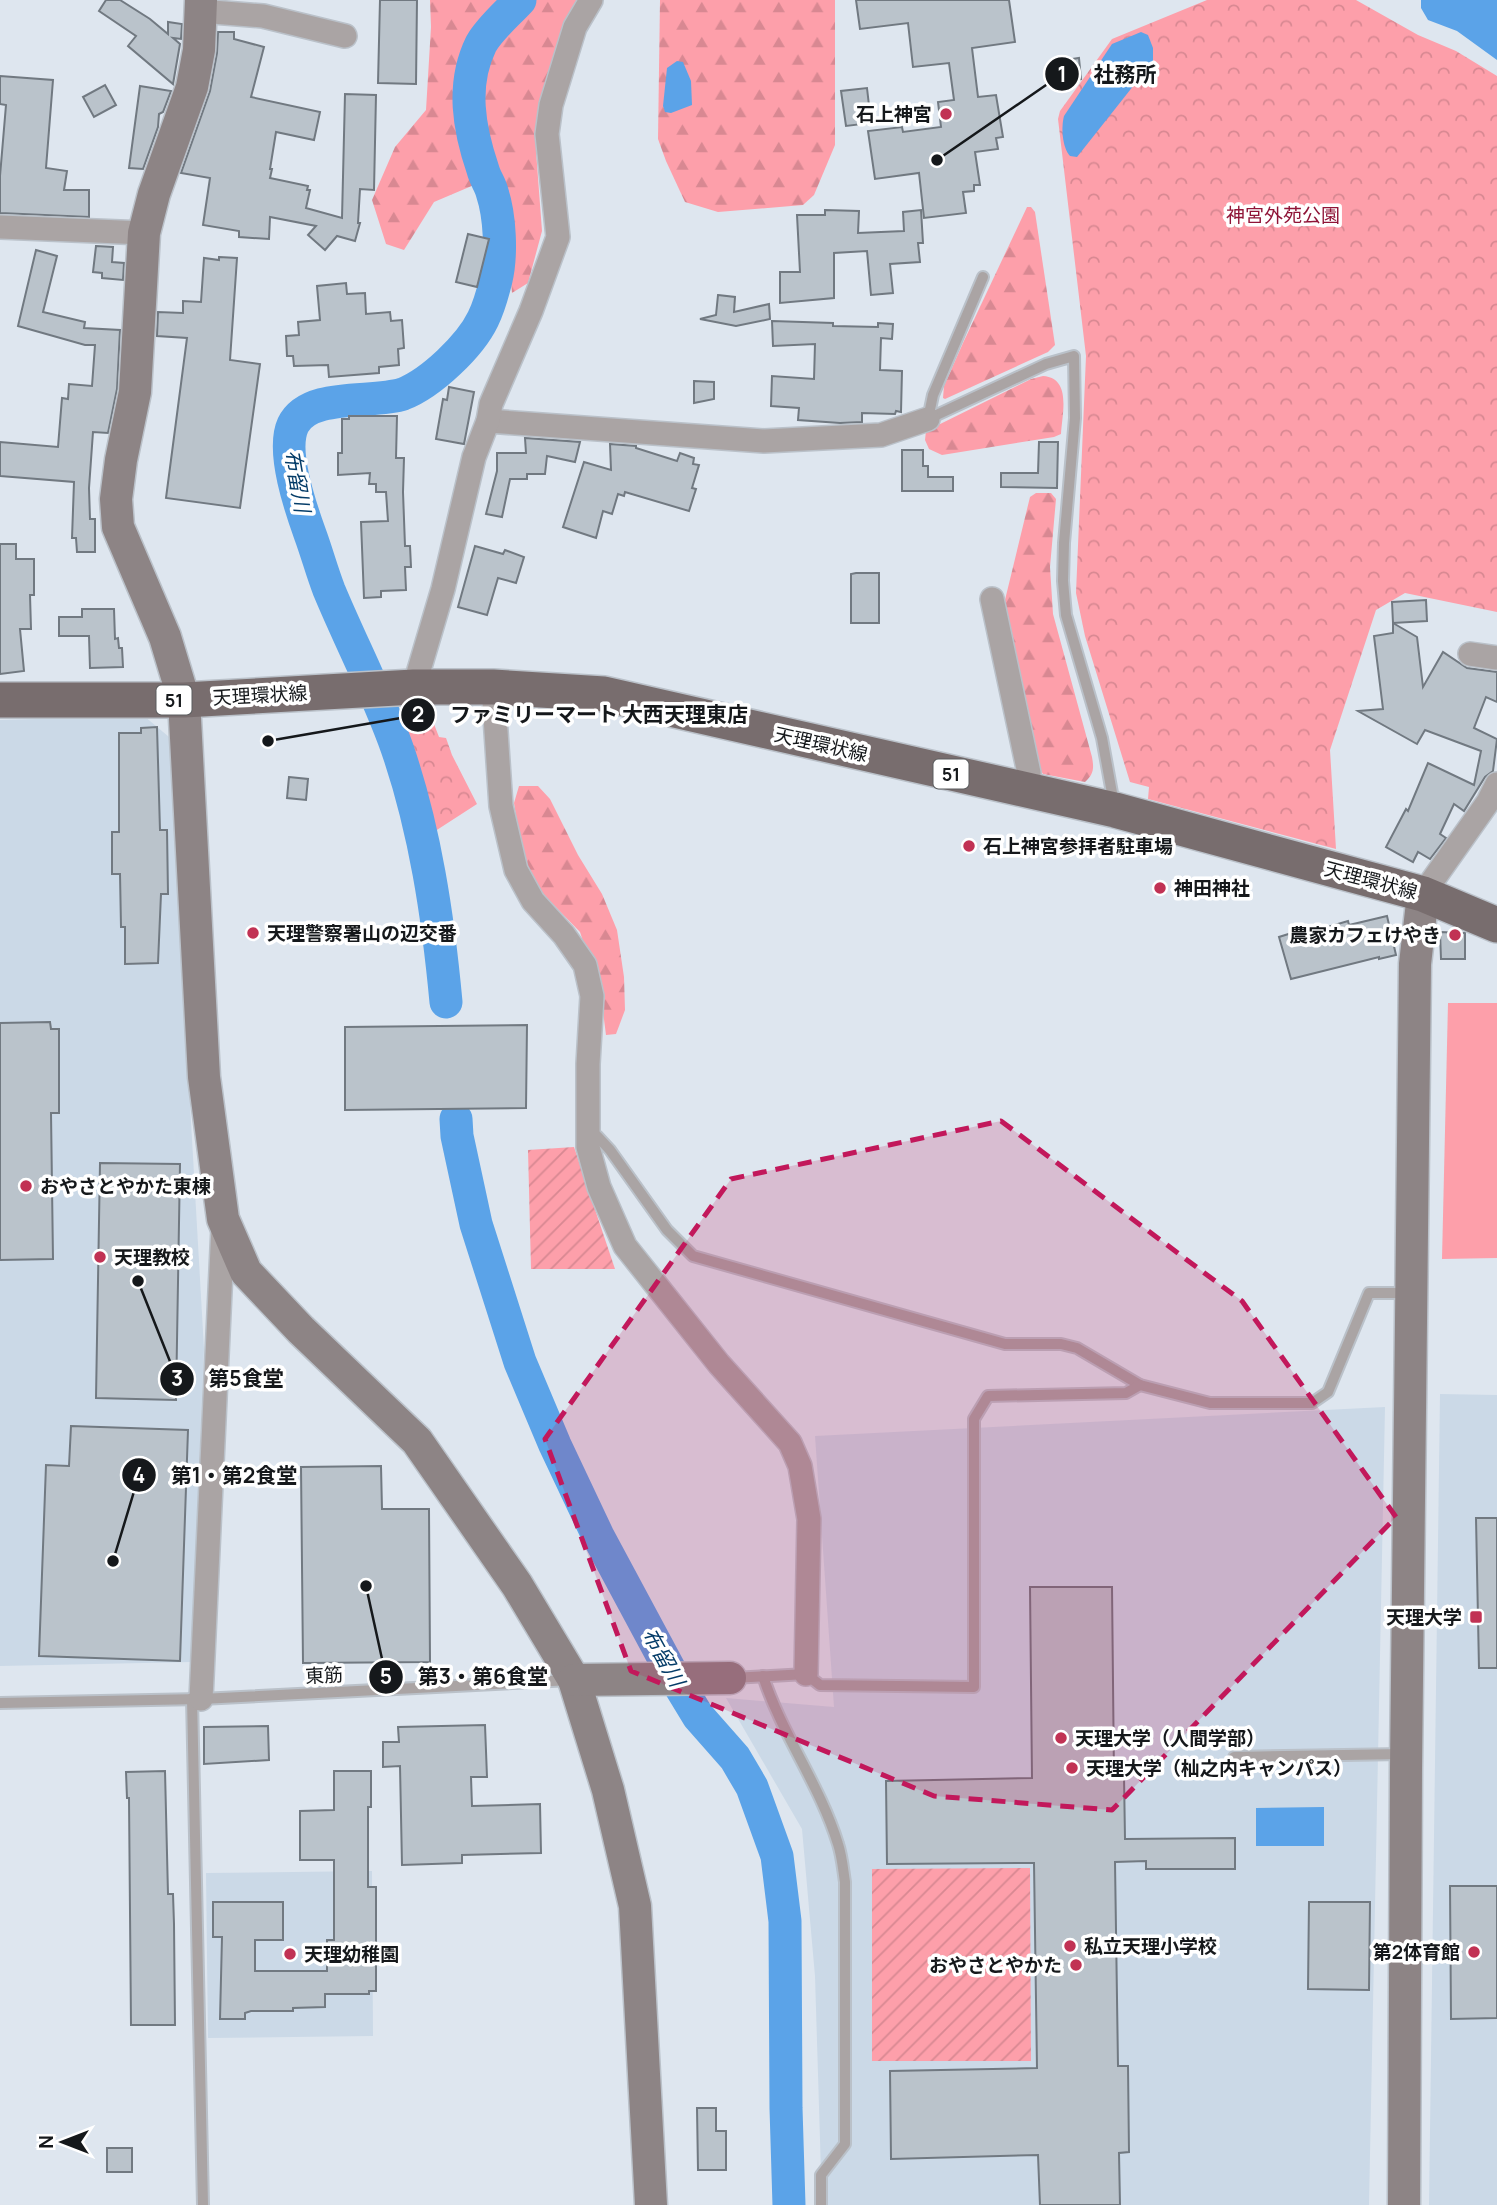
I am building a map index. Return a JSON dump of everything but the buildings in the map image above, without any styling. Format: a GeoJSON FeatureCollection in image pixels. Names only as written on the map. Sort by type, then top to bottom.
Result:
{"type":"FeatureCollection","features":[{"type":"Feature","properties":{"kind":"main road","name":"天理環状線"},"geometry":{"type":"LineString","coordinates":[[0,700],[184,700],[403,687],[494,687],[604,694],[1115,810],[1423,894],[1497,925]]}},
{"type":"Feature","properties":{"kind":"street"},"geometry":{"type":"LineString","coordinates":[[403,687],[443,589],[474,457],[488,421],[491,404],[531,311],[558,237],[547,134],[551,105],[575,26],[591,0]]}},
{"type":"Feature","properties":{"kind":"street"},"geometry":{"type":"LineString","coordinates":[[196,1699],[223,1219],[204,1077],[184,700],[165,637],[118,527],[116,499],[139,359],[144,233],[154,194],[191,87],[199,50],[200,6],[263,16],[345,36]]}},
{"type":"Feature","properties":{"kind":"street"},"geometry":{"type":"LineString","coordinates":[[0,228],[144,233]]}},
{"type":"Feature","properties":{"kind":"street"},"geometry":{"type":"LineString","coordinates":[[488,421],[764,441],[881,435],[928,419]]}},
{"type":"Feature","properties":{"kind":"street"},"geometry":{"type":"LineString","coordinates":[[992,599],[1029,773],[1027,791]]}},
{"type":"Feature","properties":{"kind":"street"},"geometry":{"type":"LineString","coordinates":[[1470,654],[1497,658]]}},
{"type":"Feature","properties":{"kind":"street"},"geometry":{"type":"LineString","coordinates":[[494,687],[501,806],[516,870],[533,901],[564,935],[584,965],[592,996],[588,1064],[588,1147],[599,1187],[625,1246],[719,1364],[790,1443],[800,1466],[809,1519],[806,1674]]}},
{"type":"Feature","properties":{"kind":"street"},"geometry":{"type":"LineString","coordinates":[[1404,2205],[1415,964],[1423,894],[1488,802],[1497,784]]}},
{"type":"Feature","properties":{"kind":"street"},"geometry":{"type":"LineString","coordinates":[[223,1219],[246,1272],[301,1330],[416,1441],[517,1585],[574,1680],[608,1790],[635,1906],[651,2205]]}},
{"type":"Feature","properties":{"kind":"street"},"geometry":{"type":"LineString","coordinates":[[574,1680],[730,1678]]}},
{"type":"Feature","properties":{"kind":"lane"},"geometry":{"type":"LineString","coordinates":[[928,419],[933,395],[983,277]]}},
{"type":"Feature","properties":{"kind":"lane"},"geometry":{"type":"LineString","coordinates":[[928,419],[1046,364],[1074,356],[1075,418],[1064,543],[1066,615],[1102,738],[1115,810]]}},
{"type":"Feature","properties":{"kind":"lane"},"geometry":{"type":"LineString","coordinates":[[588,1135],[597,1136],[610,1150],[667,1230],[693,1256],[1005,1344],[1061,1344],[1077,1348],[1140,1385],[1210,1404],[1312,1403],[1328,1392],[1369,1293],[1411,1293]]}},
{"type":"Feature","properties":{"kind":"lane"},"geometry":{"type":"LineString","coordinates":[[730,1678],[806,1674],[820,1685],[974,1687],[974,1419],[988,1396],[1126,1393],[1140,1385]]}},
{"type":"Feature","properties":{"kind":"lane"},"geometry":{"type":"LineString","coordinates":[[763,1676],[772,1704],[822,1804],[838,1845],[845,1882],[845,2144],[821,2175],[821,2205]]}},
{"type":"Feature","properties":{"kind":"lane","name":"東筋"},"geometry":{"type":"LineString","coordinates":[[0,1703],[196,1699],[574,1680]]}},
{"type":"Feature","properties":{"kind":"lane"},"geometry":{"type":"LineString","coordinates":[[196,1699],[203,2205]]}},
{"type":"Feature","properties":{"kind":"lane"},"geometry":{"type":"LineString","coordinates":[[1234,1757],[1406,1754]]}},
{"type":"Feature","properties":{"kind":"highlighted area"},"geometry":{"type":"Polygon","coordinates":[[[1001,1121],[1242,1301],[1396,1517],[1112,1810],[934,1796],[631,1671],[545,1439],[731,1179],[1001,1121]]]}},
{"type":"Feature","properties":{"kind":"shaded area","name":"天理教校"},"geometry":{"type":"Polygon","coordinates":[[[144,716],[169,737],[204,1349],[191,1662],[0,1666],[0,720],[144,716]]]}},
{"type":"Feature","properties":{"kind":"shaded area"},"geometry":{"type":"Polygon","coordinates":[[[1440,1394],[1497,1395],[1497,2205],[1429,2205],[1440,1394]]]}},
{"type":"Feature","properties":{"kind":"shaded area","name":"天理大学（杣之内キャンパス）"},"geometry":{"type":"Polygon","coordinates":[[[1385,1407],[1369,2205],[822,2205],[815,1976],[802,1829],[726,1698],[834,1707],[815,1436],[1385,1407]]]}},
{"type":"Feature","properties":{"kind":"shaded area","name":"天理幼稚園"},"geometry":{"type":"Polygon","coordinates":[[[372,1871],[373,2036],[208,2038],[206,1873],[372,1871]]]}},
{"type":"Feature","properties":{"kind":"green space"},"geometry":{"type":"Polygon","coordinates":[[[430,0],[579,0],[542,99],[536,151],[542,231],[528,283],[512,293],[507,193],[474,185],[434,202],[404,250],[386,244],[372,200],[395,147],[426,110],[430,0]]]}},
{"type":"Feature","properties":{"kind":"green space"},"geometry":{"type":"Polygon","coordinates":[[[660,0],[835,0],[835,145],[814,195],[803,205],[718,212],[685,202],[658,139],[660,0]]]}},
{"type":"Feature","properties":{"kind":"green space","name":"神宮外苑公園"},"geometry":{"type":"Polygon","coordinates":[[[1207,0],[1356,0],[1418,35],[1456,51],[1497,76],[1497,612],[1405,593],[1376,610],[1330,750],[1336,849],[1148,799],[1149,787],[1130,782],[1085,636],[1076,593],[1086,356],[1058,119],[1060,111],[1112,39],[1207,0]]]}},
{"type":"Feature","properties":{"kind":"green space"},"geometry":{"type":"Polygon","coordinates":[[[1027,207],[1031,207],[1035,212],[1055,345],[1048,352],[945,399],[944,386],[1027,207]]]}},
{"type":"Feature","properties":{"kind":"green space"},"geometry":{"type":"Polygon","coordinates":[[[1043,376],[1052,378],[1062,390],[1061,434],[942,455],[929,449],[925,440],[926,431],[1031,379],[1043,376]]]}},
{"type":"Feature","properties":{"kind":"green space"},"geometry":{"type":"Polygon","coordinates":[[[1036,493],[1051,493],[1056,499],[1050,567],[1053,614],[1092,757],[1093,771],[1085,782],[1043,774],[1037,765],[1004,604],[1030,497],[1036,493]]]}},
{"type":"Feature","properties":{"kind":"green space"},"geometry":{"type":"Polygon","coordinates":[[[395,724],[434,724],[439,737],[446,738],[477,804],[426,837],[395,724]]]}},
{"type":"Feature","properties":{"kind":"green space"},"geometry":{"type":"Polygon","coordinates":[[[519,786],[538,786],[550,799],[578,855],[602,894],[617,930],[624,977],[625,1010],[616,1034],[606,1035],[601,996],[580,932],[544,895],[524,865],[514,803],[519,786]]]}},
{"type":"Feature","properties":{"kind":"green space"},"geometry":{"type":"Polygon","coordinates":[[[1448,1003],[1497,1003],[1497,1258],[1442,1259],[1448,1003]]]}},
{"type":"Feature","properties":{"kind":"green space"},"geometry":{"type":"Polygon","coordinates":[[[574,1147],[615,1269],[531,1269],[528,1150],[574,1147]]]}},
{"type":"Feature","properties":{"kind":"green space"},"geometry":{"type":"Polygon","coordinates":[[[1030,1868],[1031,2061],[872,2061],[872,1869],[1030,1868]]]}},
{"type":"Feature","properties":{"kind":"water"},"geometry":{"type":"Polygon","coordinates":[[[1421,0],[1497,0],[1497,60],[1457,31],[1428,20],[1421,8],[1421,0]]]}},
{"type":"Feature","properties":{"kind":"water"},"geometry":{"type":"Polygon","coordinates":[[[1141,32],[1148,35],[1153,48],[1153,61],[1077,157],[1070,156],[1063,137],[1064,116],[1112,44],[1141,32]]]}},
{"type":"Feature","properties":{"kind":"water"},"geometry":{"type":"Polygon","coordinates":[[[677,61],[683,62],[691,81],[692,105],[671,113],[665,112],[663,106],[667,68],[677,61]]]}},
{"type":"Feature","properties":{"kind":"water"},"geometry":{"type":"Polygon","coordinates":[[[1324,1807],[1324,1846],[1256,1846],[1256,1808],[1324,1807]]]}},
{"type":"Feature","properties":{"kind":"waterway","name":"布留川"},"geometry":{"type":"LineString","coordinates":[[446,1002],[429,873],[407,779],[381,708],[324,576],[302,510],[289,449],[293,425],[301,415],[327,403],[390,397],[414,389],[437,373],[459,352],[483,319],[496,280],[499,236],[495,202],[474,139],[469,91],[481,44],[494,26],[520,0]]}},
{"type":"Feature","properties":{"kind":"waterway","name":"布留川"},"geometry":{"type":"LineString","coordinates":[[456,1119],[457,1136],[476,1224],[520,1362],[555,1445],[598,1536],[670,1670],[698,1716],[735,1758],[752,1787],[777,1856],[785,1921],[789,2205]]}},
{"type":"Feature","properties":{"kind":"place","name":"石上神宮"},"geometry":{"type":"Point","coordinates":[946,114]}},
{"type":"Feature","properties":{"kind":"place","name":"社務所"},"geometry":{"type":"Point","coordinates":[937,160]}},
{"type":"Feature","properties":{"kind":"place","name":"ファミリーマート 大西天理東店"},"geometry":{"type":"Point","coordinates":[268,741]}},
{"type":"Feature","properties":{"kind":"place","name":"石上神宮参拝者駐車場"},"geometry":{"type":"Point","coordinates":[969,846]}},
{"type":"Feature","properties":{"kind":"place","name":"神田神社"},"geometry":{"type":"Point","coordinates":[1160,888]}},
{"type":"Feature","properties":{"kind":"place","name":"天理警察署山の辺交番"},"geometry":{"type":"Point","coordinates":[253,933]}},
{"type":"Feature","properties":{"kind":"place","name":"農家カフェけやき"},"geometry":{"type":"Point","coordinates":[1455,935]}},
{"type":"Feature","properties":{"kind":"place","name":"おやさとやかた東棟"},"geometry":{"type":"Point","coordinates":[26,1186]}},
{"type":"Feature","properties":{"kind":"place","name":"天理教校"},"geometry":{"type":"Point","coordinates":[100,1257]}},
{"type":"Feature","properties":{"kind":"place","name":"第5食堂"},"geometry":{"type":"Point","coordinates":[138,1281]}},
{"type":"Feature","properties":{"kind":"place","name":"第1・第2食堂"},"geometry":{"type":"Point","coordinates":[113,1561]}},
{"type":"Feature","properties":{"kind":"place","name":"第3・第6食堂"},"geometry":{"type":"Point","coordinates":[366,1586]}},
{"type":"Feature","properties":{"kind":"place","name":"天理大学"},"geometry":{"type":"Point","coordinates":[1476,1617]}},
{"type":"Feature","properties":{"kind":"place","name":"天理大学（人間学部）"},"geometry":{"type":"Point","coordinates":[1061,1738]}},
{"type":"Feature","properties":{"kind":"place","name":"天理大学（杣之内キャンパス）"},"geometry":{"type":"Point","coordinates":[1072,1768]}},
{"type":"Feature","properties":{"kind":"place","name":"私立天理小学校"},"geometry":{"type":"Point","coordinates":[1070,1946]}},
{"type":"Feature","properties":{"kind":"place","name":"第2体育館"},"geometry":{"type":"Point","coordinates":[1474,1952]}},
{"type":"Feature","properties":{"kind":"place","name":"天理幼稚園"},"geometry":{"type":"Point","coordinates":[290,1954]}},
{"type":"Feature","properties":{"kind":"place","name":"おやさとやかた"},"geometry":{"type":"Point","coordinates":[1076,1965]}}]}
